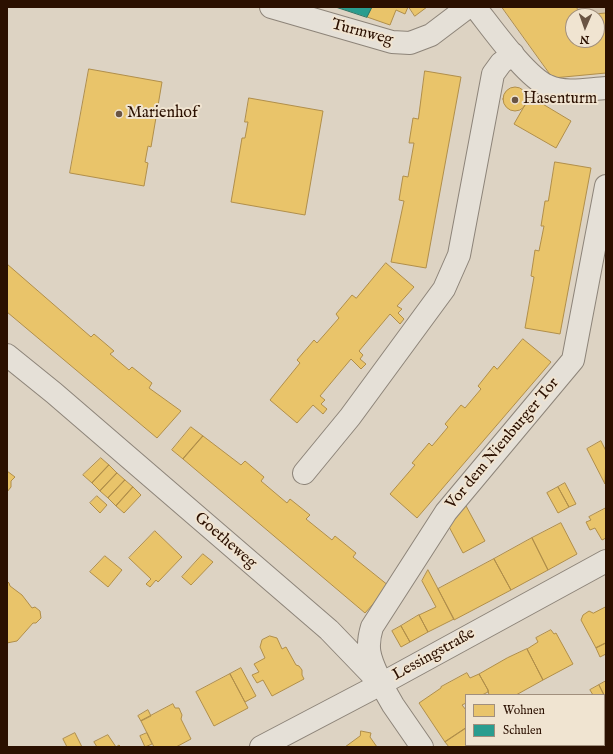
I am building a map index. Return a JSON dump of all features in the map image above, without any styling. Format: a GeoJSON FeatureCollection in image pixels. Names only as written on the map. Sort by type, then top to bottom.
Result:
{"type":"FeatureCollection","features":[{"type":"Feature","properties":{"kind":"street","name":"Turmweg"},"geometry":{"type":"LineString","coordinates":[[271,7],[392,42],[410,43],[431,35],[468,7]]}},
{"type":"Feature","properties":{"kind":"street"},"geometry":{"type":"LineString","coordinates":[[475,7],[533,77],[548,86],[564,90],[606,88]]}},
{"type":"Feature","properties":{"kind":"street"},"geometry":{"type":"LineString","coordinates":[[304,473],[350,416],[444,289],[452,275],[459,256],[493,74],[501,64],[513,54]]}},
{"type":"Feature","properties":{"kind":"street","name":"Vor dem Nienburger Tor"},"geometry":{"type":"LineString","coordinates":[[382,684],[369,657],[368,642],[372,627],[446,512],[573,360],[606,186]]}},
{"type":"Feature","properties":{"kind":"street","name":"Goetheweg"},"geometry":{"type":"LineString","coordinates":[[7,355],[54,393],[329,630],[382,684],[393,705],[422,747]]}},
{"type":"Feature","properties":{"kind":"street","name":"Lessingstraße"},"geometry":{"type":"LineString","coordinates":[[262,747],[382,684],[606,560]]}},
{"type":"Feature","properties":{"kind":"shaded area"},"geometry":{"type":"Polygon","coordinates":[[[576,7],[606,7],[606,13],[605,8],[576,7]]]}},
{"type":"Feature","properties":{"kind":"building: Wohnen"},"geometry":{"type":"Polygon","coordinates":[[[372,7],[408,7],[405,14],[396,10],[390,25],[367,17],[372,7]]]}},
{"type":"Feature","properties":{"kind":"building: Wohnen"},"geometry":{"type":"Polygon","coordinates":[[[409,7],[427,7],[415,16],[409,7]]]}},
{"type":"Feature","properties":{"kind":"building: Wohnen"},"geometry":{"type":"Polygon","coordinates":[[[502,7],[576,7],[577,8],[565,8],[565,48],[605,48],[606,13],[606,73],[553,78],[502,7]]]}},
{"type":"Feature","properties":{"kind":"building: Wohnen","name":"Marienhof"},"geometry":{"type":"Polygon","coordinates":[[[89,69],[162,82],[151,147],[148,146],[145,162],[148,163],[144,186],[70,173],[89,69]]]}},
{"type":"Feature","properties":{"kind":"building: Wohnen"},"geometry":{"type":"Polygon","coordinates":[[[425,71],[461,77],[426,268],[391,262],[404,201],[399,200],[403,176],[408,177],[414,143],[409,143],[413,118],[418,119],[425,71]]]}},
{"type":"Feature","properties":{"kind":"building: Wohnen","name":"Hasenturm"},"geometry":{"type":"Polygon","coordinates":[[[515,87],[520,88],[526,94],[526,104],[520,110],[515,111],[510,110],[504,104],[503,99],[504,94],[510,88],[515,87]]]}},
{"type":"Feature","properties":{"kind":"building: Wohnen"},"geometry":{"type":"Polygon","coordinates":[[[526,96],[531,97],[571,121],[556,148],[514,124],[526,103],[526,96]]]}},
{"type":"Feature","properties":{"kind":"building: Wohnen","name":"Marienhof"},"geometry":{"type":"Polygon","coordinates":[[[249,98],[323,111],[305,215],[231,202],[242,138],[245,138],[248,122],[245,122],[249,98]]]}},
{"type":"Feature","properties":{"kind":"building: Wohnen"},"geometry":{"type":"Polygon","coordinates":[[[555,162],[591,168],[560,334],[525,328],[534,277],[531,276],[535,250],[539,251],[544,226],[541,226],[545,201],[548,201],[555,162]]]}},
{"type":"Feature","properties":{"kind":"building: Wohnen"},"geometry":{"type":"Polygon","coordinates":[[[386,263],[414,287],[397,306],[402,309],[398,313],[404,319],[400,324],[390,314],[359,351],[363,355],[360,359],[366,364],[361,369],[351,359],[320,396],[325,400],[321,404],[327,409],[323,414],[313,405],[297,423],[270,400],[300,363],[297,360],[314,340],[317,343],[339,318],[336,314],[352,295],[356,298],[386,263]]]}},
{"type":"Feature","properties":{"kind":"building: Wohnen"},"geometry":{"type":"Polygon","coordinates":[[[7,264],[91,337],[94,334],[114,351],[110,354],[129,370],[132,367],[152,383],[149,388],[181,411],[157,438],[7,312],[7,264]]]}},
{"type":"Feature","properties":{"kind":"building: Wohnen"},"geometry":{"type":"Polygon","coordinates":[[[523,339],[551,362],[417,518],[390,494],[415,465],[412,463],[429,443],[432,446],[448,427],[445,424],[461,405],[465,408],[481,389],[478,386],[494,366],[497,369],[523,339]]]}},
{"type":"Feature","properties":{"kind":"building: Wohnen"},"geometry":{"type":"Polygon","coordinates":[[[191,427],[203,436],[183,459],[172,450],[191,427]]]}},
{"type":"Feature","properties":{"kind":"building: Wohnen"},"geometry":{"type":"Polygon","coordinates":[[[203,436],[241,465],[245,461],[264,477],[261,481],[287,503],[290,499],[310,515],[306,519],[332,540],[335,536],[356,553],[353,557],[389,586],[365,613],[183,459],[203,436]]]}},
{"type":"Feature","properties":{"kind":"building: Wohnen"},"geometry":{"type":"Polygon","coordinates":[[[601,441],[606,451],[605,484],[587,449],[601,441]]]}},
{"type":"Feature","properties":{"kind":"building: Wohnen"},"geometry":{"type":"Polygon","coordinates":[[[101,458],[109,465],[92,483],[83,475],[101,458]]]}},
{"type":"Feature","properties":{"kind":"building: Wohnen"},"geometry":{"type":"Polygon","coordinates":[[[109,465],[117,473],[100,491],[92,483],[109,465]]]}},
{"type":"Feature","properties":{"kind":"building: Wohnen"},"geometry":{"type":"Polygon","coordinates":[[[7,471],[15,477],[11,481],[11,487],[7,492],[7,471]]]}},
{"type":"Feature","properties":{"kind":"building: Wohnen"},"geometry":{"type":"Polygon","coordinates":[[[117,473],[125,480],[108,498],[100,491],[117,473]]]}},
{"type":"Feature","properties":{"kind":"building: Wohnen"},"geometry":{"type":"Polygon","coordinates":[[[125,480],[133,487],[116,506],[108,498],[125,480]]]}},
{"type":"Feature","properties":{"kind":"building: Wohnen"},"geometry":{"type":"Polygon","coordinates":[[[565,483],[576,504],[569,507],[558,487],[565,483]]]}},
{"type":"Feature","properties":{"kind":"building: Wohnen"},"geometry":{"type":"Polygon","coordinates":[[[133,487],[141,495],[124,513],[116,506],[133,487]]]}},
{"type":"Feature","properties":{"kind":"building: Wohnen"},"geometry":{"type":"Polygon","coordinates":[[[558,487],[569,507],[558,513],[547,493],[558,487]]]}},
{"type":"Feature","properties":{"kind":"building: Wohnen"},"geometry":{"type":"Polygon","coordinates":[[[97,496],[107,505],[100,513],[90,503],[97,496]]]}},
{"type":"Feature","properties":{"kind":"building: Wohnen"},"geometry":{"type":"Polygon","coordinates":[[[465,504],[485,541],[463,553],[447,523],[465,504]]]}},
{"type":"Feature","properties":{"kind":"building: Wohnen"},"geometry":{"type":"Polygon","coordinates":[[[606,508],[606,538],[602,540],[595,528],[590,530],[586,522],[591,520],[589,517],[606,508]]]}},
{"type":"Feature","properties":{"kind":"building: Wohnen"},"geometry":{"type":"Polygon","coordinates":[[[561,523],[577,554],[548,570],[532,538],[561,523]]]}},
{"type":"Feature","properties":{"kind":"building: Wohnen"},"geometry":{"type":"Polygon","coordinates":[[[155,531],[182,557],[158,582],[156,580],[150,587],[146,584],[151,579],[129,558],[155,531]]]}},
{"type":"Feature","properties":{"kind":"building: Wohnen"},"geometry":{"type":"Polygon","coordinates":[[[532,538],[548,570],[511,590],[494,559],[532,538]]]}},
{"type":"Feature","properties":{"kind":"building: Wohnen"},"geometry":{"type":"Polygon","coordinates":[[[203,554],[213,562],[191,585],[182,577],[203,554]]]}},
{"type":"Feature","properties":{"kind":"building: Wohnen"},"geometry":{"type":"Polygon","coordinates":[[[105,556],[122,570],[108,587],[90,572],[105,556]]]}},
{"type":"Feature","properties":{"kind":"building: Wohnen"},"geometry":{"type":"Polygon","coordinates":[[[494,559],[511,590],[454,620],[438,589],[494,559]]]}},
{"type":"Feature","properties":{"kind":"building: Wohnen"},"geometry":{"type":"Polygon","coordinates":[[[428,570],[454,619],[428,632],[419,615],[436,607],[422,581],[428,570]]]}},
{"type":"Feature","properties":{"kind":"building: Wohnen"},"geometry":{"type":"Polygon","coordinates":[[[7,581],[10,586],[22,595],[32,608],[35,607],[40,611],[41,618],[36,623],[33,623],[17,641],[7,643],[7,581]]]}},
{"type":"Feature","properties":{"kind":"building: Wohnen"},"geometry":{"type":"Polygon","coordinates":[[[606,607],[606,643],[596,648],[581,620],[583,615],[589,611],[593,613],[606,607]]]}},
{"type":"Feature","properties":{"kind":"building: Wohnen"},"geometry":{"type":"Polygon","coordinates":[[[419,615],[428,632],[410,642],[401,626],[419,615]]]}},
{"type":"Feature","properties":{"kind":"building: Wohnen"},"geometry":{"type":"Polygon","coordinates":[[[401,626],[410,642],[401,647],[392,631],[401,626]]]}},
{"type":"Feature","properties":{"kind":"building: Wohnen"},"geometry":{"type":"Polygon","coordinates":[[[551,630],[554,634],[556,633],[573,664],[543,680],[527,649],[538,642],[536,638],[551,630]]]}},
{"type":"Feature","properties":{"kind":"building: Wohnen"},"geometry":{"type":"Polygon","coordinates":[[[270,636],[277,638],[282,649],[286,647],[296,665],[302,670],[304,679],[272,696],[263,680],[257,683],[252,675],[259,672],[254,664],[265,658],[260,647],[262,640],[270,636]]]}},
{"type":"Feature","properties":{"kind":"building: Wohnen"},"geometry":{"type":"Polygon","coordinates":[[[606,643],[606,654],[600,657],[596,648],[606,643]]]}},
{"type":"Feature","properties":{"kind":"building: Wohnen"},"geometry":{"type":"Polygon","coordinates":[[[527,649],[543,680],[518,694],[489,694],[479,674],[507,658],[527,649]]]}},
{"type":"Feature","properties":{"kind":"building: Wohnen"},"geometry":{"type":"Polygon","coordinates":[[[241,668],[256,696],[245,702],[230,674],[241,668]]]}},
{"type":"Feature","properties":{"kind":"building: Wohnen"},"geometry":{"type":"Polygon","coordinates":[[[467,673],[470,678],[479,674],[488,690],[488,692],[484,694],[465,694],[465,704],[462,705],[465,709],[465,729],[445,742],[419,703],[441,687],[467,673]]]}},
{"type":"Feature","properties":{"kind":"building: Wohnen"},"geometry":{"type":"Polygon","coordinates":[[[230,674],[248,708],[214,726],[196,692],[230,674]]]}},
{"type":"Feature","properties":{"kind":"building: Wohnen"},"geometry":{"type":"Polygon","coordinates":[[[606,681],[606,699],[605,694],[604,694],[599,685],[606,681]]]}},
{"type":"Feature","properties":{"kind":"building: Wohnen"},"geometry":{"type":"Polygon","coordinates":[[[599,685],[604,694],[592,694],[590,690],[599,685]]]}},
{"type":"Feature","properties":{"kind":"building: Wohnen"},"geometry":{"type":"Polygon","coordinates":[[[173,704],[175,708],[179,708],[182,715],[181,719],[191,739],[176,747],[154,747],[141,721],[173,704]]]}},
{"type":"Feature","properties":{"kind":"building: Wohnen"},"geometry":{"type":"Polygon","coordinates":[[[148,710],[151,716],[141,721],[138,716],[148,710]]]}},
{"type":"Feature","properties":{"kind":"building: Wohnen"},"geometry":{"type":"Polygon","coordinates":[[[465,729],[465,746],[492,747],[449,747],[445,742],[465,729]]]}},
{"type":"Feature","properties":{"kind":"building: Wohnen"},"geometry":{"type":"Polygon","coordinates":[[[361,731],[371,733],[370,737],[377,747],[345,747],[360,736],[361,731]]]}},
{"type":"Feature","properties":{"kind":"building: Wohnen"},"geometry":{"type":"Polygon","coordinates":[[[75,733],[82,747],[67,747],[63,739],[75,733]]]}},
{"type":"Feature","properties":{"kind":"building: Wohnen"},"geometry":{"type":"Polygon","coordinates":[[[147,733],[152,744],[145,747],[140,736],[147,733]]]}},
{"type":"Feature","properties":{"kind":"building: Wohnen"},"geometry":{"type":"Polygon","coordinates":[[[108,735],[116,747],[97,747],[94,742],[108,735]]]}},
{"type":"Feature","properties":{"kind":"building: Schulen"},"geometry":{"type":"Polygon","coordinates":[[[336,7],[372,7],[367,17],[336,7]]]}},
{"type":"Feature","properties":{"kind":"place","name":"Hasenturm"},"geometry":{"type":"Point","coordinates":[515,100]}},
{"type":"Feature","properties":{"kind":"place","name":"Marienhof"},"geometry":{"type":"Point","coordinates":[119,114]}}]}
